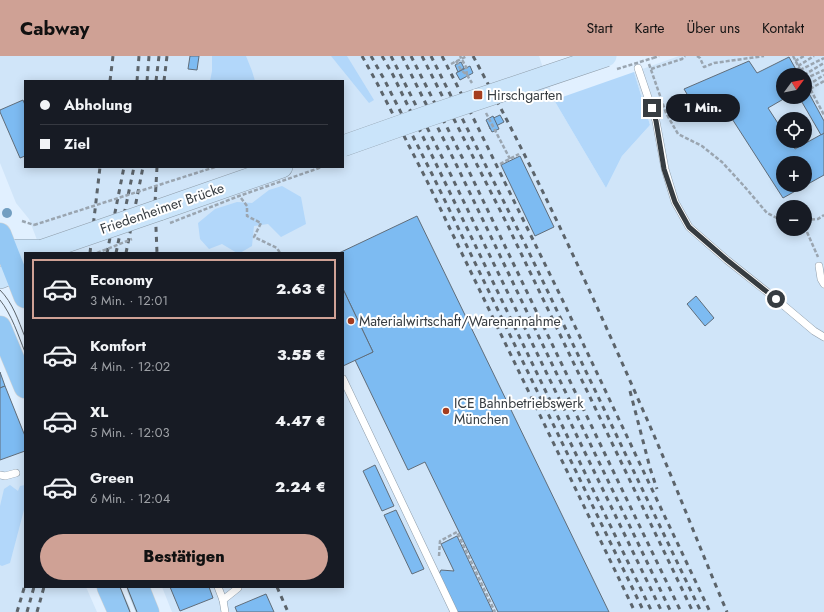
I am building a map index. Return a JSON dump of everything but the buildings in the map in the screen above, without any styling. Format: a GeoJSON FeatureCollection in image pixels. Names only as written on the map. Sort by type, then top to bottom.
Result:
{"type":"FeatureCollection","features":[{"type":"Feature","properties":{"kind":"main road"},"geometry":{"type":"LineString","coordinates":[[344,146],[606,56]]}},
{"type":"Feature","properties":{"kind":"main road","name":"Friedenheimer Brücke"},"geometry":{"type":"LineString","coordinates":[[2,245],[41,251],[279,168]]}},
{"type":"Feature","properties":{"kind":"main road"},"geometry":{"type":"LineString","coordinates":[[2,245],[24,296]]}},
{"type":"Feature","properties":{"kind":"main road"},"geometry":{"type":"LineString","coordinates":[[0,327],[24,385]]}},
{"type":"Feature","properties":{"kind":"main road"},"geometry":{"type":"LineString","coordinates":[[108,588],[119,612]]}},
{"type":"Feature","properties":{"kind":"main road"},"geometry":{"type":"LineString","coordinates":[[138,588],[148,612]]}},
{"type":"Feature","properties":{"kind":"lane"},"geometry":{"type":"LineString","coordinates":[[638,68],[656,121],[664,169],[675,202],[689,227],[814,332],[824,337]]}},
{"type":"Feature","properties":{"kind":"lane"},"geometry":{"type":"LineString","coordinates":[[819,266],[821,280],[824,284]]}},
{"type":"Feature","properties":{"kind":"lane"},"geometry":{"type":"LineString","coordinates":[[344,381],[454,612]]}},
{"type":"Feature","properties":{"kind":"lane"},"geometry":{"type":"LineString","coordinates":[[0,475],[5,476],[16,474]]}},
{"type":"Feature","properties":{"kind":"lane"},"geometry":{"type":"LineString","coordinates":[[218,588],[224,600],[225,612]]}},
{"type":"Feature","properties":{"kind":"lane"},"geometry":{"type":"LineString","coordinates":[[224,600],[238,588]]}},
{"type":"Feature","properties":{"kind":"path"},"geometry":{"type":"LineString","coordinates":[[460,56],[466,67],[467,75]]}},
{"type":"Feature","properties":{"kind":"path"},"geometry":{"type":"LineString","coordinates":[[451,64],[467,56]]}},
{"type":"Feature","properties":{"kind":"path"},"geometry":{"type":"LineString","coordinates":[[653,58],[659,56]]}},
{"type":"Feature","properties":{"kind":"path"},"geometry":{"type":"LineString","coordinates":[[651,69],[682,59],[685,56]]}},
{"type":"Feature","properties":{"kind":"path"},"geometry":{"type":"LineString","coordinates":[[697,56],[700,58],[704,67],[714,63],[764,56]]}},
{"type":"Feature","properties":{"kind":"path"},"geometry":{"type":"LineString","coordinates":[[794,56],[798,66],[814,56]]}},
{"type":"Feature","properties":{"kind":"path"},"geometry":{"type":"LineString","coordinates":[[795,60],[804,56]]}},
{"type":"Feature","properties":{"kind":"path"},"geometry":{"type":"LineString","coordinates":[[804,68],[824,58]]}},
{"type":"Feature","properties":{"kind":"path"},"geometry":{"type":"LineString","coordinates":[[456,62],[472,83]]}},
{"type":"Feature","properties":{"kind":"path"},"geometry":{"type":"LineString","coordinates":[[812,70],[824,63]]}},
{"type":"Feature","properties":{"kind":"path"},"geometry":{"type":"LineString","coordinates":[[649,64],[666,113],[678,134],[702,146],[722,162],[767,213],[776,218]]}},
{"type":"Feature","properties":{"kind":"path"},"geometry":{"type":"LineString","coordinates":[[812,76],[824,70]]}},
{"type":"Feature","properties":{"kind":"path"},"geometry":{"type":"LineString","coordinates":[[812,82],[824,74]]}},
{"type":"Feature","properties":{"kind":"path"},"geometry":{"type":"LineString","coordinates":[[812,88],[824,81]]}},
{"type":"Feature","properties":{"kind":"path"},"geometry":{"type":"LineString","coordinates":[[812,93],[824,114]]}},
{"type":"Feature","properties":{"kind":"path"},"geometry":{"type":"LineString","coordinates":[[486,113],[510,159]]}},
{"type":"Feature","properties":{"kind":"path"},"geometry":{"type":"LineString","coordinates":[[500,164],[519,154]]}},
{"type":"Feature","properties":{"kind":"path","name":"Friedenheimer Brücke"},"geometry":{"type":"LineString","coordinates":[[22,221],[34,225],[212,168]]}},
{"type":"Feature","properties":{"kind":"path","name":"Friedenheimer Brücke"},"geometry":{"type":"LineString","coordinates":[[169,224],[240,196],[319,168]]}},
{"type":"Feature","properties":{"kind":"path"},"geometry":{"type":"LineString","coordinates":[[240,196],[247,206],[247,216],[261,223],[254,237],[276,248],[279,252]]}},
{"type":"Feature","properties":{"kind":"path"},"geometry":{"type":"LineString","coordinates":[[812,219],[824,216]]}},
{"type":"Feature","properties":{"kind":"path"},"geometry":{"type":"LineString","coordinates":[[809,236],[820,260],[819,266]]}},
{"type":"Feature","properties":{"kind":"path","name":"Friedenheimer Brücke"},"geometry":{"type":"LineString","coordinates":[[99,252],[133,238]]}},
{"type":"Feature","properties":{"kind":"path"},"geometry":{"type":"LineString","coordinates":[[449,536],[457,532],[495,612]]}},
{"type":"Feature","properties":{"kind":"shaded area"},"geometry":{"type":"Polygon","coordinates":[[[0,56],[539,56],[554,100],[606,188],[622,156],[650,125],[634,72],[679,56],[824,56],[824,612],[172,612],[162,588],[344,588],[344,252],[42,252],[29,219],[16,203],[0,163],[0,56]]]}},
{"type":"Feature","properties":{"kind":"shaded area"},"geometry":{"type":"Polygon","coordinates":[[[212,56],[246,56],[255,80],[210,80],[212,56]]]}},
{"type":"Feature","properties":{"kind":"shaded area"},"geometry":{"type":"Polygon","coordinates":[[[331,56],[347,56],[374,100],[369,103],[331,56]]]}},
{"type":"Feature","properties":{"kind":"shaded area"},"geometry":{"type":"Polygon","coordinates":[[[634,72],[650,125],[622,156],[606,188],[554,100],[634,72]]]}},
{"type":"Feature","properties":{"kind":"shaded area"},"geometry":{"type":"Polygon","coordinates":[[[282,186],[301,197],[306,224],[281,237],[268,224],[254,226],[252,246],[242,252],[235,252],[222,244],[209,249],[200,239],[198,223],[215,209],[237,202],[252,203],[269,190],[282,186]]]}},
{"type":"Feature","properties":{"kind":"shaded area"},"geometry":{"type":"Polygon","coordinates":[[[0,372],[24,436],[24,588],[86,588],[97,612],[0,612],[0,372]]]}},
{"type":"Feature","properties":{"kind":"shaded area"},"geometry":{"type":"Polygon","coordinates":[[[10,485],[18,491],[20,486],[24,485],[24,510],[10,563],[2,566],[0,565],[0,506],[4,489],[10,485]]]}},
{"type":"Feature","properties":{"kind":"tram line"},"geometry":{"type":"LineString","coordinates":[[0,290],[12,306],[24,335]]}},
{"type":"Feature","properties":{"kind":"tram line"},"geometry":{"type":"LineString","coordinates":[[0,300],[11,319],[24,350]]}},
{"type":"Feature","properties":{"kind":"tram line"},"geometry":{"type":"LineString","coordinates":[[120,588],[130,612]]}},
{"type":"Feature","properties":{"kind":"tram line"},"geometry":{"type":"LineString","coordinates":[[127,588],[137,612]]}},
{"type":"Feature","properties":{"kind":"railway"},"geometry":{"type":"LineString","coordinates":[[110,80],[113,56]]}},
{"type":"Feature","properties":{"kind":"railway"},"geometry":{"type":"LineString","coordinates":[[137,80],[139,56]]}},
{"type":"Feature","properties":{"kind":"railway"},"geometry":{"type":"LineString","coordinates":[[147,80],[149,56]]}},
{"type":"Feature","properties":{"kind":"railway"},"geometry":{"type":"LineString","coordinates":[[156,80],[159,56]]}},
{"type":"Feature","properties":{"kind":"railway"},"geometry":{"type":"LineString","coordinates":[[164,80],[167,56]]}},
{"type":"Feature","properties":{"kind":"railway"},"geometry":{"type":"LineString","coordinates":[[362,56],[426,179],[635,612]]}},
{"type":"Feature","properties":{"kind":"railway"},"geometry":{"type":"LineString","coordinates":[[371,56],[432,174],[644,612]]}},
{"type":"Feature","properties":{"kind":"railway"},"geometry":{"type":"LineString","coordinates":[[382,56],[393,75],[652,612]]}},
{"type":"Feature","properties":{"kind":"railway"},"geometry":{"type":"LineString","coordinates":[[391,56],[448,169],[662,612]]}},
{"type":"Feature","properties":{"kind":"railway"},"geometry":{"type":"LineString","coordinates":[[402,56],[457,166],[671,612]]}},
{"type":"Feature","properties":{"kind":"railway"},"geometry":{"type":"LineString","coordinates":[[411,56],[465,163],[681,612]]}},
{"type":"Feature","properties":{"kind":"railway"},"geometry":{"type":"LineString","coordinates":[[422,56],[507,224],[693,612]]}},
{"type":"Feature","properties":{"kind":"railway"},"geometry":{"type":"LineString","coordinates":[[431,56],[526,246],[701,612]]}},
{"type":"Feature","properties":{"kind":"railway"},"geometry":{"type":"LineString","coordinates":[[442,56],[562,299],[710,612]]}},
{"type":"Feature","properties":{"kind":"railway"},"geometry":{"type":"LineString","coordinates":[[473,56],[540,186],[602,319],[664,459],[727,612]]}},
{"type":"Feature","properties":{"kind":"railway"},"geometry":{"type":"LineString","coordinates":[[90,252],[100,168]]}},
{"type":"Feature","properties":{"kind":"railway"},"geometry":{"type":"LineString","coordinates":[[107,252],[124,168]]}},
{"type":"Feature","properties":{"kind":"railway"},"geometry":{"type":"LineString","coordinates":[[116,252],[134,168]]}},
{"type":"Feature","properties":{"kind":"railway"},"geometry":{"type":"LineString","coordinates":[[126,252],[143,168]]}},
{"type":"Feature","properties":{"kind":"railway"},"geometry":{"type":"LineString","coordinates":[[157,168],[155,203],[157,252]]}},
{"type":"Feature","properties":{"kind":"railway"},"geometry":{"type":"LineString","coordinates":[[630,391],[657,489]]}},
{"type":"Feature","properties":{"kind":"railway"},"geometry":{"type":"LineString","coordinates":[[17,612],[24,588]]}},
{"type":"Feature","properties":{"kind":"railway"},"geometry":{"type":"LineString","coordinates":[[27,612],[34,588]]}},
{"type":"Feature","properties":{"kind":"railway"},"geometry":{"type":"LineString","coordinates":[[37,612],[44,588]]}},
{"type":"Feature","properties":{"kind":"railway"},"geometry":{"type":"LineString","coordinates":[[277,588],[288,612]]}},
{"type":"Feature","properties":{"kind":"place","name":"Hirschgarten"},"geometry":{"type":"Point","coordinates":[478,95]}},
{"type":"Feature","properties":{"kind":"place","name":"Materialwirtschaft/Warenannahme"},"geometry":{"type":"Point","coordinates":[351,321]}},
{"type":"Feature","properties":{"kind":"place","name":"ICE Bahnbetriebswerk München"},"geometry":{"type":"Point","coordinates":[446,411]}},
{"type":"Feature","properties":{"kind":"route"},"geometry":{"type":"LineString","coordinates":[[652,108],[656,121],[664,169],[675,202],[689,227],[776,299]]}}]}
